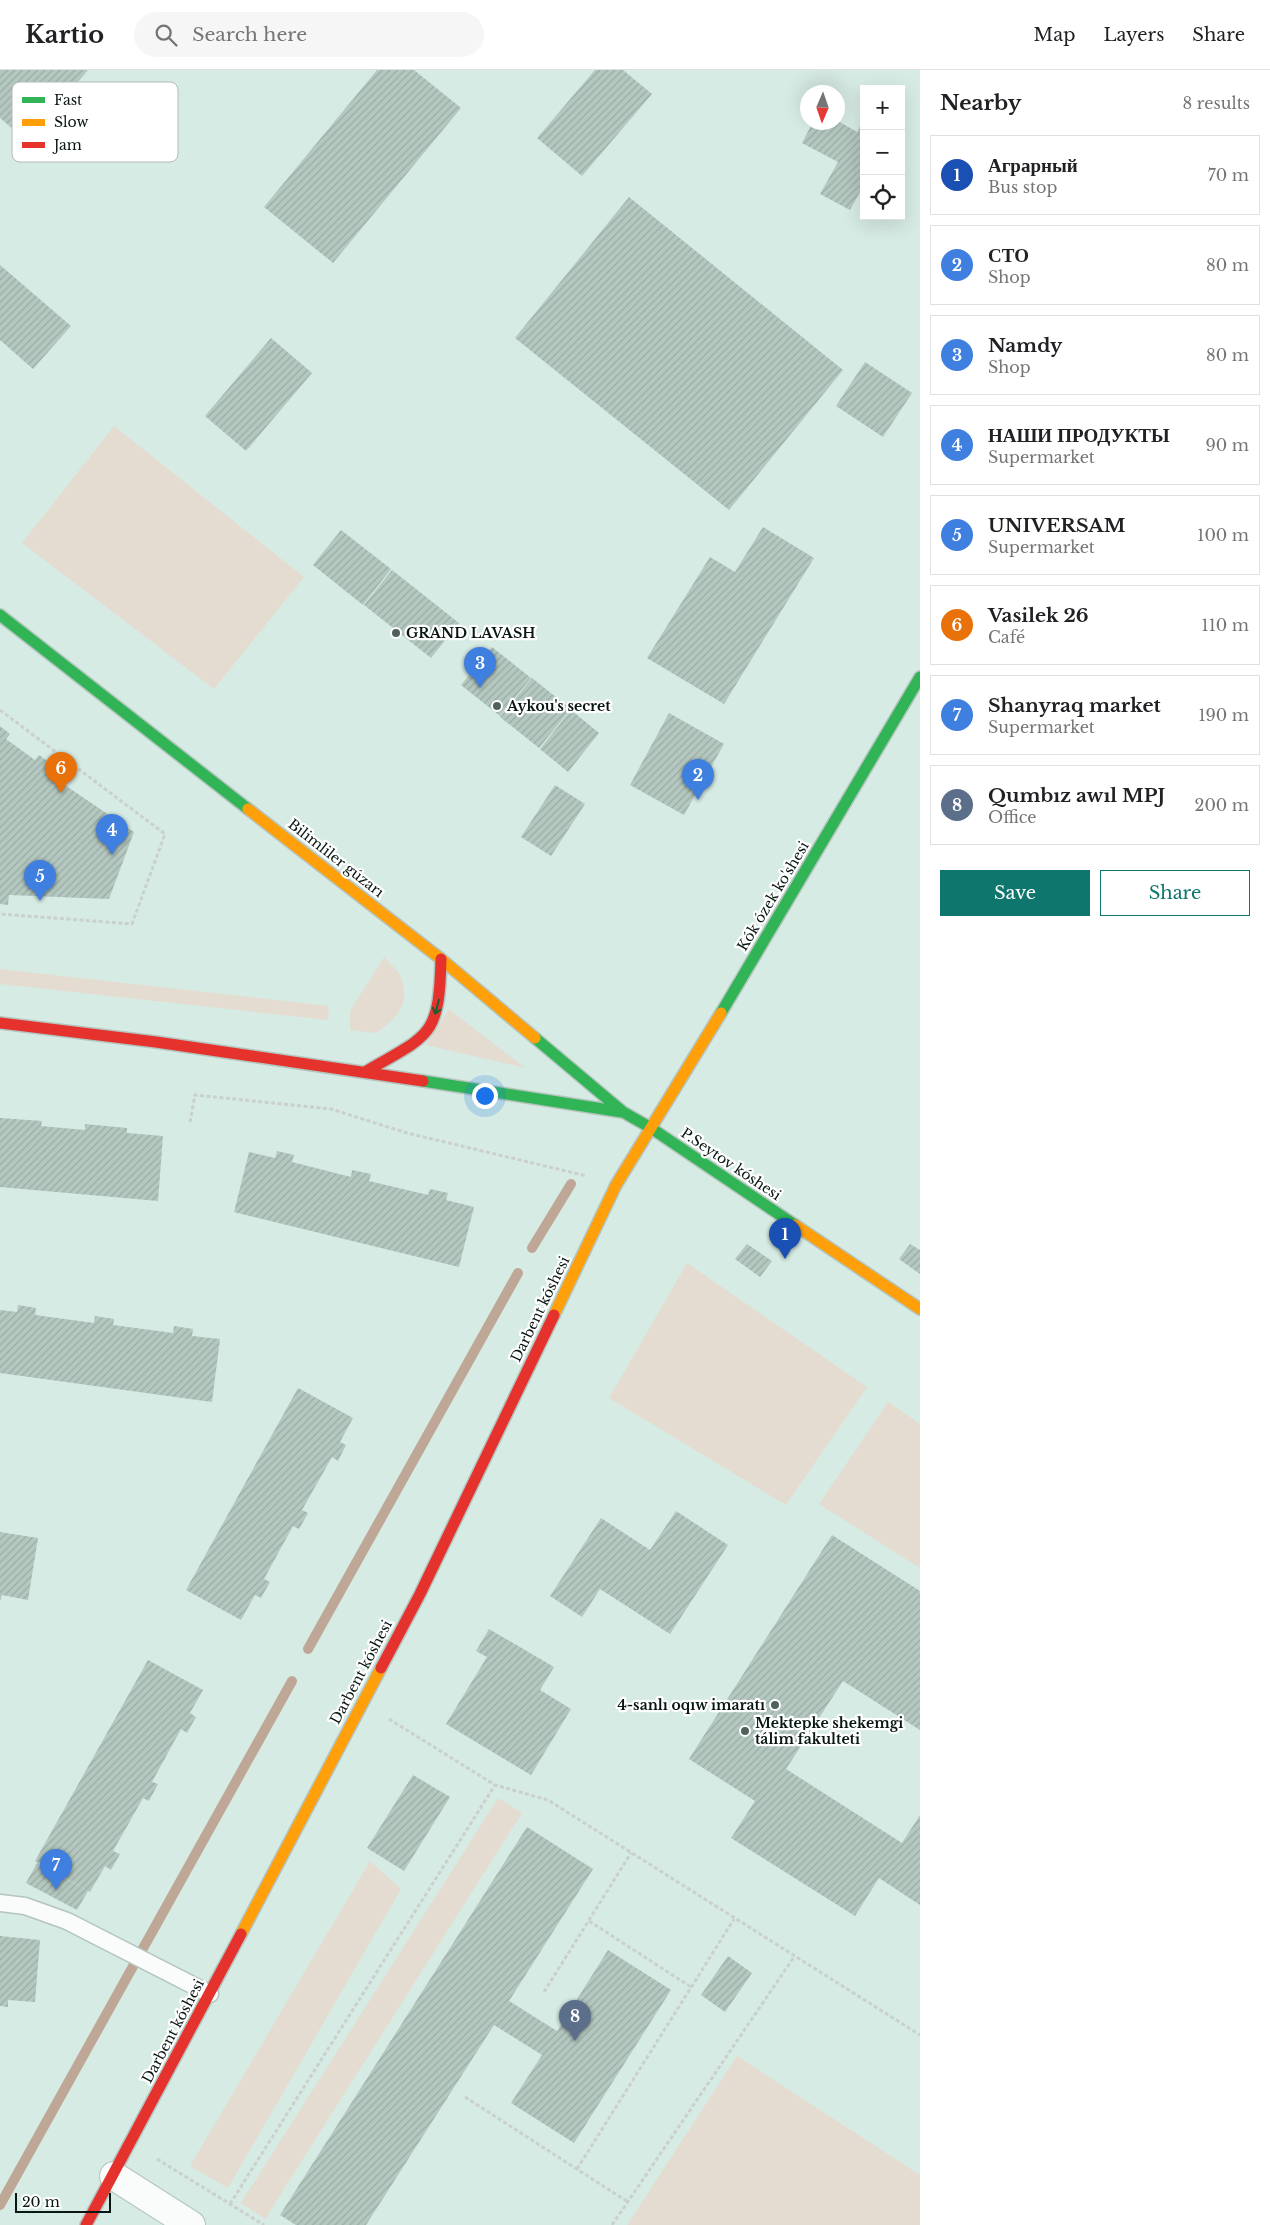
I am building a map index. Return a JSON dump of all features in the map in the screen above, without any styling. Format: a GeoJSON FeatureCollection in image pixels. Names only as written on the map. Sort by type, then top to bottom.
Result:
{"type":"FeatureCollection","features":[{"type":"Feature","properties":{"kind":"main road","name":"Bilimliler gúzarı"},"geometry":{"type":"LineString","coordinates":[[0,615],[441,959],[623,1112],[651,1128]]}},
{"type":"Feature","properties":{"kind":"main road","name":"Kók ózek ko'shesi"},"geometry":{"type":"LineString","coordinates":[[651,1128],[920,677]]}},
{"type":"Feature","properties":{"kind":"main road"},"geometry":{"type":"LineString","coordinates":[[364,1072],[416,1042],[432,1024],[440,996],[441,959]]}},
{"type":"Feature","properties":{"kind":"main road"},"geometry":{"type":"LineString","coordinates":[[0,1023],[88,1032],[623,1112]]}},
{"type":"Feature","properties":{"kind":"main road","name":"Darbent kóshesi"},"geometry":{"type":"LineString","coordinates":[[86,2225],[114,2176],[420,1594],[616,1185],[651,1128]]}},
{"type":"Feature","properties":{"kind":"main road","name":"P.Seytov kóshesi"},"geometry":{"type":"LineString","coordinates":[[651,1128],[920,1309]]}},
{"type":"Feature","properties":{"kind":"street"},"geometry":{"type":"LineString","coordinates":[[114,2176],[191,2225]]}},
{"type":"Feature","properties":{"kind":"lane"},"geometry":{"type":"LineString","coordinates":[[0,1903],[25,1906],[67,1921],[210,1994]]}},
{"type":"Feature","properties":{"kind":"path"},"geometry":{"type":"LineString","coordinates":[[0,710],[165,834],[132,924],[0,914]]}},
{"type":"Feature","properties":{"kind":"path"},"geometry":{"type":"LineString","coordinates":[[190,1122],[195,1095],[330,1109],[407,1133],[558,1168],[616,1185]]}},
{"type":"Feature","properties":{"kind":"path"},"geometry":{"type":"LineString","coordinates":[[384,1716],[495,1785],[548,1800],[920,2035]]}},
{"type":"Feature","properties":{"kind":"path"},"geometry":{"type":"LineString","coordinates":[[230,2204],[495,1785]]}},
{"type":"Feature","properties":{"kind":"path"},"geometry":{"type":"LineString","coordinates":[[544,1992],[631,1853]]}},
{"type":"Feature","properties":{"kind":"path"},"geometry":{"type":"LineString","coordinates":[[577,2169],[734,1919]]}},
{"type":"Feature","properties":{"kind":"path"},"geometry":{"type":"LineString","coordinates":[[589,1921],[691,1987]]}},
{"type":"Feature","properties":{"kind":"path"},"geometry":{"type":"LineString","coordinates":[[612,2225],[794,1957]]}},
{"type":"Feature","properties":{"kind":"path"},"geometry":{"type":"LineString","coordinates":[[465,2097],[628,2202]]}},
{"type":"Feature","properties":{"kind":"path"},"geometry":{"type":"LineString","coordinates":[[154,2157],[264,2225]]}},
{"type":"Feature","properties":{"kind":"shaded area"},"geometry":{"type":"Polygon","coordinates":[[[114,426],[304,577],[214,689],[22,543],[114,426]]]}},
{"type":"Feature","properties":{"kind":"shaded area"},"geometry":{"type":"Polygon","coordinates":[[[384,957],[400,975],[404,988],[403,1004],[395,1017],[376,1033],[350,1030],[350,1011],[384,957]]]}},
{"type":"Feature","properties":{"kind":"shaded area"},"geometry":{"type":"Polygon","coordinates":[[[0,969],[329,1006],[328,1020],[0,984],[0,969]]]}},
{"type":"Feature","properties":{"kind":"shaded area"},"geometry":{"type":"Polygon","coordinates":[[[449,1009],[525,1068],[426,1045],[449,1009]]]}},
{"type":"Feature","properties":{"kind":"shaded area"},"geometry":{"type":"Polygon","coordinates":[[[687,1263],[867,1387],[786,1505],[609,1398],[687,1263]]]}},
{"type":"Feature","properties":{"kind":"shaded area"},"geometry":{"type":"Polygon","coordinates":[[[888,1402],[920,1424],[920,1568],[819,1504],[888,1402]]]}},
{"type":"Feature","properties":{"kind":"shaded area"},"geometry":{"type":"Polygon","coordinates":[[[498,1798],[522,1813],[265,2219],[241,2203],[498,1798]]]}},
{"type":"Feature","properties":{"kind":"shaded area"},"geometry":{"type":"Polygon","coordinates":[[[370,1861],[401,1889],[228,2188],[190,2166],[370,1861]]]}},
{"type":"Feature","properties":{"kind":"shaded area"},"geometry":{"type":"Polygon","coordinates":[[[737,2056],[920,2175],[920,2225],[627,2225],[737,2056]]]}},
{"type":"Feature","properties":{"kind":"building"},"geometry":{"type":"Polygon","coordinates":[[[0,70],[88,70],[78,82],[12,82],[12,128],[0,118],[0,70]]]}},
{"type":"Feature","properties":{"kind":"building"},"geometry":{"type":"Polygon","coordinates":[[[377,70],[414,70],[461,108],[333,263],[264,207],[377,70]]]}},
{"type":"Feature","properties":{"kind":"building"},"geometry":{"type":"Polygon","coordinates":[[[595,70],[623,70],[652,94],[582,176],[537,138],[595,70]]]}},
{"type":"Feature","properties":{"kind":"building"},"geometry":{"type":"Polygon","coordinates":[[[845,125],[857,132],[860,126],[860,192],[850,210],[820,194],[838,162],[802,143],[809,130],[845,130],[845,125]]]}},
{"type":"Feature","properties":{"kind":"building"},"geometry":{"type":"Polygon","coordinates":[[[629,197],[843,370],[729,510],[515,338],[629,197]]]}},
{"type":"Feature","properties":{"kind":"building"},"geometry":{"type":"Polygon","coordinates":[[[0,265],[71,326],[33,369],[0,340],[0,265]]]}},
{"type":"Feature","properties":{"kind":"building"},"geometry":{"type":"Polygon","coordinates":[[[271,338],[312,373],[246,451],[205,416],[271,338]]]}},
{"type":"Feature","properties":{"kind":"building"},"geometry":{"type":"Polygon","coordinates":[[[865,362],[912,393],[883,437],[836,406],[865,362]]]}},
{"type":"Feature","properties":{"kind":"building"},"geometry":{"type":"Polygon","coordinates":[[[763,527],[814,558],[724,704],[647,658],[710,557],[735,572],[763,527]]]}},
{"type":"Feature","properties":{"kind":"building"},"geometry":{"type":"Polygon","coordinates":[[[341,530],[391,569],[363,605],[313,565],[341,530]]]}},
{"type":"Feature","properties":{"kind":"building"},"geometry":{"type":"Polygon","coordinates":[[[392,570],[459,623],[431,658],[364,605],[392,570]]]}},
{"type":"Feature","properties":{"kind":"building"},"geometry":{"type":"Polygon","coordinates":[[[492,647],[531,678],[500,716],[461,685],[492,647]]]}},
{"type":"Feature","properties":{"kind":"building"},"geometry":{"type":"Polygon","coordinates":[[[532,678],[571,709],[539,748],[500,717],[532,678]]]}},
{"type":"Feature","properties":{"kind":"building"},"geometry":{"type":"Polygon","coordinates":[[[571,710],[599,733],[568,772],[540,749],[571,710]]]}},
{"type":"Feature","properties":{"kind":"building"},"geometry":{"type":"Polygon","coordinates":[[[669,713],[724,744],[684,815],[630,785],[669,713]]]}},
{"type":"Feature","properties":{"kind":"building"},"geometry":{"type":"Polygon","coordinates":[[[0,726],[10,734],[6,739],[35,760],[39,755],[58,769],[53,777],[134,832],[109,899],[9,895],[8,905],[0,904],[0,726]]]}},
{"type":"Feature","properties":{"kind":"building"},"geometry":{"type":"Polygon","coordinates":[[[555,785],[585,804],[551,856],[521,837],[555,785]]]}},
{"type":"Feature","properties":{"kind":"building"},"geometry":{"type":"Polygon","coordinates":[[[0,1118],[42,1121],[41,1126],[85,1130],[85,1124],[127,1128],[127,1133],[163,1136],[158,1201],[0,1187],[0,1118]]]}},
{"type":"Feature","properties":{"kind":"building"},"geometry":{"type":"Polygon","coordinates":[[[277,1151],[294,1155],[292,1162],[351,1177],[352,1170],[371,1174],[369,1181],[428,1195],[430,1189],[448,1193],[446,1200],[474,1207],[459,1267],[234,1212],[249,1152],[275,1158],[277,1151]]]}},
{"type":"Feature","properties":{"kind":"building"},"geometry":{"type":"Polygon","coordinates":[[[747,1244],[772,1261],[760,1277],[735,1259],[747,1244]]]}},
{"type":"Feature","properties":{"kind":"building"},"geometry":{"type":"Polygon","coordinates":[[[910,1244],[920,1250],[920,1274],[899,1259],[910,1244]]]}},
{"type":"Feature","properties":{"kind":"building"},"geometry":{"type":"Polygon","coordinates":[[[18,1305],[36,1308],[35,1315],[94,1323],[95,1316],[114,1319],[113,1325],[173,1333],[174,1326],[193,1329],[192,1336],[220,1339],[212,1402],[0,1373],[0,1310],[17,1312],[18,1305]]]}},
{"type":"Feature","properties":{"kind":"building"},"geometry":{"type":"Polygon","coordinates":[[[298,1388],[353,1418],[340,1442],[346,1445],[338,1461],[332,1457],[302,1510],[308,1513],[299,1529],[293,1526],[264,1579],[270,1582],[261,1598],[255,1595],[241,1620],[186,1590],[298,1388]]]}},
{"type":"Feature","properties":{"kind":"building"},"geometry":{"type":"Polygon","coordinates":[[[676,1511],[728,1545],[670,1634],[600,1589],[582,1617],[550,1596],[601,1518],[650,1550],[676,1511]]]}},
{"type":"Feature","properties":{"kind":"building"},"geometry":{"type":"Polygon","coordinates":[[[0,1532],[38,1538],[28,1600],[2,1595],[0,1601],[0,1532]]]}},
{"type":"Feature","properties":{"kind":"building","name":"4-sanlı oqıw imaratı"},"geometry":{"type":"Polygon","coordinates":[[[832,1535],[920,1591],[920,1730],[843,1681],[786,1769],[902,1843],[920,1815],[920,1905],[879,1878],[855,1916],[731,1838],[755,1801],[689,1759],[832,1535]]]}},
{"type":"Feature","properties":{"kind":"building"},"geometry":{"type":"Polygon","coordinates":[[[489,1629],[554,1667],[540,1690],[571,1709],[531,1775],[446,1724],[487,1657],[476,1651],[489,1629]]]}},
{"type":"Feature","properties":{"kind":"building"},"geometry":{"type":"Polygon","coordinates":[[[148,1660],[203,1690],[190,1713],[196,1717],[187,1733],[181,1729],[152,1782],[158,1784],[149,1801],[143,1798],[113,1851],[120,1854],[111,1870],[105,1866],[90,1892],[35,1861],[148,1660]]]}},
{"type":"Feature","properties":{"kind":"building"},"geometry":{"type":"Polygon","coordinates":[[[413,1775],[450,1797],[404,1871],[367,1848],[413,1775]]]}},
{"type":"Feature","properties":{"kind":"building"},"geometry":{"type":"Polygon","coordinates":[[[527,1827],[593,1869],[509,2001],[557,2031],[608,1950],[671,1990],[574,2143],[511,2103],[542,2055],[494,2025],[366,2225],[296,2225],[280,2215],[527,1827]]]}},
{"type":"Feature","properties":{"kind":"building"},"geometry":{"type":"Polygon","coordinates":[[[37,1863],[88,1891],[77,1910],[26,1883],[37,1863]]]}},
{"type":"Feature","properties":{"kind":"building"},"geometry":{"type":"Polygon","coordinates":[[[0,1936],[40,1940],[35,2002],[8,2000],[8,2007],[0,2006],[0,1936]]]}},
{"type":"Feature","properties":{"kind":"building"},"geometry":{"type":"Polygon","coordinates":[[[728,1956],[752,1973],[725,2012],[701,1995],[728,1956]]]}},
{"type":"Feature","properties":{"kind":"waterway"},"geometry":{"type":"LineString","coordinates":[[532,1248],[571,1184]]}},
{"type":"Feature","properties":{"kind":"waterway"},"geometry":{"type":"LineString","coordinates":[[308,1649],[518,1273]]}},
{"type":"Feature","properties":{"kind":"waterway"},"geometry":{"type":"LineString","coordinates":[[0,2205],[292,1681]]}},
{"type":"Feature","properties":{"kind":"traffic: fast"},"geometry":{"type":"LineString","coordinates":[[0,615],[248,809]]}},
{"type":"Feature","properties":{"kind":"traffic: fast"},"geometry":{"type":"LineString","coordinates":[[721,1013],[920,677]]}},
{"type":"Feature","properties":{"kind":"traffic: fast"},"geometry":{"type":"LineString","coordinates":[[535,1038],[623,1112],[651,1128],[795,1225]]}},
{"type":"Feature","properties":{"kind":"traffic: fast"},"geometry":{"type":"LineString","coordinates":[[423,1081],[622,1112]]}},
{"type":"Feature","properties":{"kind":"traffic: slow"},"geometry":{"type":"LineString","coordinates":[[248,809],[441,959],[535,1038]]}},
{"type":"Feature","properties":{"kind":"traffic: slow"},"geometry":{"type":"LineString","coordinates":[[554,1315],[616,1185],[721,1013]]}},
{"type":"Feature","properties":{"kind":"traffic: slow"},"geometry":{"type":"LineString","coordinates":[[795,1225],[920,1309]]}},
{"type":"Feature","properties":{"kind":"traffic: slow"},"geometry":{"type":"LineString","coordinates":[[241,1934],[381,1668]]}},
{"type":"Feature","properties":{"kind":"traffic: jam"},"geometry":{"type":"LineString","coordinates":[[365,1072],[404,1049],[427,1031],[437,1005],[441,959]]}},
{"type":"Feature","properties":{"kind":"traffic: jam"},"geometry":{"type":"LineString","coordinates":[[0,1023],[156,1042],[423,1081]]}},
{"type":"Feature","properties":{"kind":"traffic: jam"},"geometry":{"type":"LineString","coordinates":[[381,1668],[420,1594],[554,1315]]}},
{"type":"Feature","properties":{"kind":"traffic: jam"},"geometry":{"type":"LineString","coordinates":[[86,2225],[241,1934]]}},
{"type":"Feature","properties":{"kind":"place","name":"GRAND LAVASH"},"geometry":{"type":"Point","coordinates":[396,633]}},
{"type":"Feature","properties":{"kind":"place","name":"Namdy"},"geometry":{"type":"Point","coordinates":[480,688]}},
{"type":"Feature","properties":{"kind":"place","name":"Aykou's secret"},"geometry":{"type":"Point","coordinates":[497,706]}},
{"type":"Feature","properties":{"kind":"place","name":"Vasilek 26"},"geometry":{"type":"Point","coordinates":[61,793]}},
{"type":"Feature","properties":{"kind":"place","name":"СТО"},"geometry":{"type":"Point","coordinates":[698,800]}},
{"type":"Feature","properties":{"kind":"place","name":"НАШИ ПРОДУКТЫ"},"geometry":{"type":"Point","coordinates":[112,855]}},
{"type":"Feature","properties":{"kind":"place","name":"UNIVERSAM"},"geometry":{"type":"Point","coordinates":[40,901]}},
{"type":"Feature","properties":{"kind":"place","name":"Аграрный"},"geometry":{"type":"Point","coordinates":[785,1259]}},
{"type":"Feature","properties":{"kind":"place","name":"4-sanlı oqıw imaratı"},"geometry":{"type":"Point","coordinates":[775,1705]}},
{"type":"Feature","properties":{"kind":"place","name":"Mektepke shekemgi tálim fakulteti"},"geometry":{"type":"Point","coordinates":[745,1731]}},
{"type":"Feature","properties":{"kind":"place","name":"Shanyraq market"},"geometry":{"type":"Point","coordinates":[56,1890]}},
{"type":"Feature","properties":{"kind":"place","name":"Qumbız awıl MPJ"},"geometry":{"type":"Point","coordinates":[575,2041]}}]}
